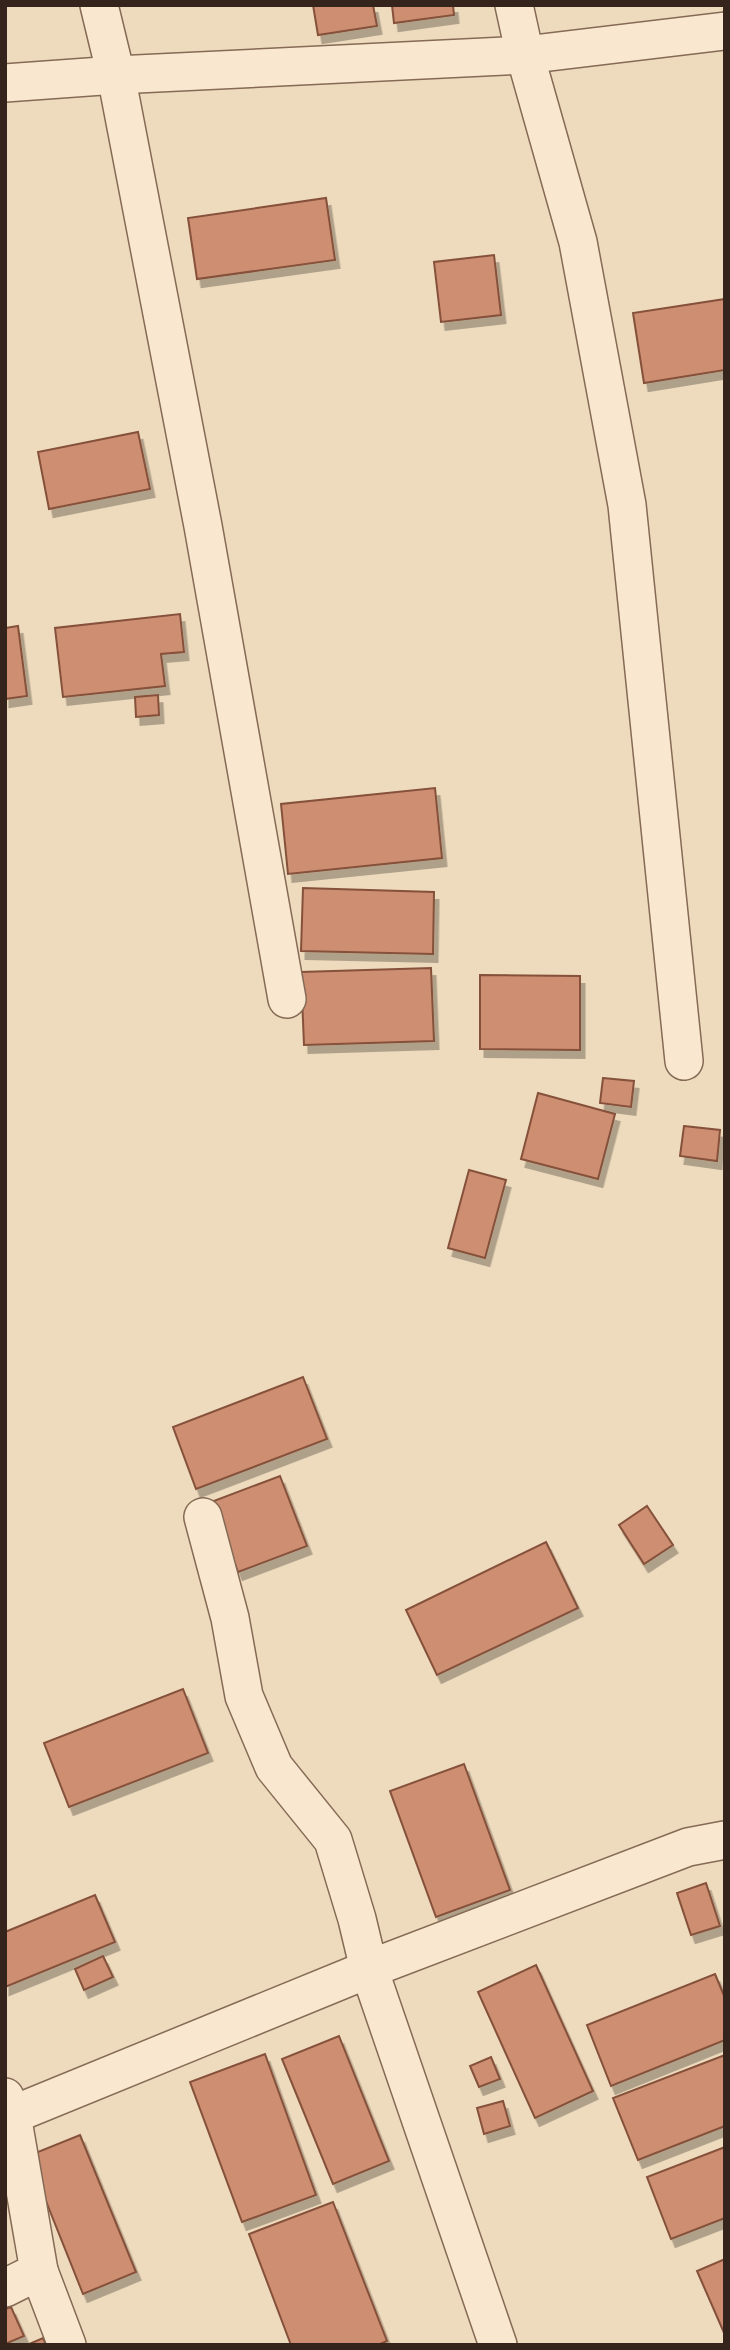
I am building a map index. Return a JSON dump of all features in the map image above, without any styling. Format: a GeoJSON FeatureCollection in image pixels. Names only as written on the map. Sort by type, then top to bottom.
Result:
{"type":"FeatureCollection","features":[{"type":"Feature","properties":{"kind":"street"},"geometry":{"type":"LineString","coordinates":[[99,5],[116,75],[203,526],[286,999]]}},
{"type":"Feature","properties":{"kind":"street"},"geometry":{"type":"LineString","coordinates":[[514,5],[525,55],[578,242],[627,505],[684,1061]]}},
{"type":"Feature","properties":{"kind":"street"},"geometry":{"type":"LineString","coordinates":[[5,83],[525,55],[725,30]]}},
{"type":"Feature","properties":{"kind":"street"},"geometry":{"type":"LineString","coordinates":[[203,1517],[229,1618],[244,1696],[274,1767],[333,1840],[369,1969],[498,2345]]}},
{"type":"Feature","properties":{"kind":"street"},"geometry":{"type":"LineString","coordinates":[[68,2345],[39,2271],[9,2106],[688,1847],[724,1840]]}},
{"type":"Feature","properties":{"kind":"street"},"geometry":{"type":"LineString","coordinates":[[5,2288],[39,2271]]}},
{"type":"Feature","properties":{"kind":"building"},"geometry":{"type":"Polygon","coordinates":[[[313,5],[373,5],[377,26],[318,35],[313,5]]]}},
{"type":"Feature","properties":{"kind":"building"},"geometry":{"type":"Polygon","coordinates":[[[392,5],[453,5],[454,15],[394,23],[392,5]]]}},
{"type":"Feature","properties":{"kind":"building"},"geometry":{"type":"Polygon","coordinates":[[[326,198],[335,260],[197,279],[188,218],[326,198]]]}},
{"type":"Feature","properties":{"kind":"building"},"geometry":{"type":"Polygon","coordinates":[[[494,255],[501,315],[441,322],[434,262],[494,255]]]}},
{"type":"Feature","properties":{"kind":"building"},"geometry":{"type":"Polygon","coordinates":[[[725,299],[725,370],[644,383],[633,313],[725,299]]]}},
{"type":"Feature","properties":{"kind":"building"},"geometry":{"type":"Polygon","coordinates":[[[138,432],[150,489],[49,509],[38,452],[138,432]]]}},
{"type":"Feature","properties":{"kind":"building"},"geometry":{"type":"Polygon","coordinates":[[[180,614],[184,652],[161,654],[165,686],[63,697],[55,628],[180,614]]]}},
{"type":"Feature","properties":{"kind":"building"},"geometry":{"type":"Polygon","coordinates":[[[18,626],[27,696],[5,699],[5,628],[18,626]]]}},
{"type":"Feature","properties":{"kind":"building"},"geometry":{"type":"Polygon","coordinates":[[[158,695],[159,715],[136,717],[135,697],[158,695]]]}},
{"type":"Feature","properties":{"kind":"building"},"geometry":{"type":"Polygon","coordinates":[[[435,788],[442,858],[288,874],[281,804],[435,788]]]}},
{"type":"Feature","properties":{"kind":"building"},"geometry":{"type":"Polygon","coordinates":[[[303,888],[434,892],[433,954],[301,951],[303,888]]]}},
{"type":"Feature","properties":{"kind":"building"},"geometry":{"type":"Polygon","coordinates":[[[431,968],[434,1041],[304,1045],[301,972],[431,968]]]}},
{"type":"Feature","properties":{"kind":"building"},"geometry":{"type":"Polygon","coordinates":[[[480,975],[580,976],[580,1050],[480,1049],[480,975]]]}},
{"type":"Feature","properties":{"kind":"building"},"geometry":{"type":"Polygon","coordinates":[[[603,1078],[634,1081],[631,1107],[600,1103],[603,1078]]]}},
{"type":"Feature","properties":{"kind":"building"},"geometry":{"type":"Polygon","coordinates":[[[538,1093],[615,1114],[598,1179],[521,1159],[538,1093]]]}},
{"type":"Feature","properties":{"kind":"building"},"geometry":{"type":"Polygon","coordinates":[[[684,1126],[720,1130],[717,1161],[680,1156],[684,1126]]]}},
{"type":"Feature","properties":{"kind":"building"},"geometry":{"type":"Polygon","coordinates":[[[469,1170],[506,1180],[485,1258],[448,1248],[469,1170]]]}},
{"type":"Feature","properties":{"kind":"building"},"geometry":{"type":"Polygon","coordinates":[[[303,1377],[327,1439],[196,1489],[173,1427],[303,1377]]]}},
{"type":"Feature","properties":{"kind":"building"},"geometry":{"type":"Polygon","coordinates":[[[280,1476],[307,1546],[238,1572],[211,1502],[280,1476]]]}},
{"type":"Feature","properties":{"kind":"building"},"geometry":{"type":"Polygon","coordinates":[[[647,1506],[673,1545],[644,1564],[619,1525],[647,1506]]]}},
{"type":"Feature","properties":{"kind":"building"},"geometry":{"type":"Polygon","coordinates":[[[546,1542],[578,1608],[437,1675],[406,1610],[546,1542]]]}},
{"type":"Feature","properties":{"kind":"building"},"geometry":{"type":"Polygon","coordinates":[[[183,1689],[208,1753],[69,1807],[44,1743],[183,1689]]]}},
{"type":"Feature","properties":{"kind":"building"},"geometry":{"type":"Polygon","coordinates":[[[464,1764],[510,1890],[436,1917],[390,1791],[464,1764]]]}},
{"type":"Feature","properties":{"kind":"building"},"geometry":{"type":"Polygon","coordinates":[[[706,1883],[720,1926],[691,1935],[677,1893],[706,1883]]]}},
{"type":"Feature","properties":{"kind":"building"},"geometry":{"type":"Polygon","coordinates":[[[95,1895],[115,1942],[5,1987],[5,1932],[95,1895]]]}},
{"type":"Feature","properties":{"kind":"building"},"geometry":{"type":"Polygon","coordinates":[[[103,1956],[113,1977],[84,1990],[75,1969],[103,1956]]]}},
{"type":"Feature","properties":{"kind":"building"},"geometry":{"type":"Polygon","coordinates":[[[536,1965],[593,2091],[535,2118],[478,1992],[536,1965]]]}},
{"type":"Feature","properties":{"kind":"building"},"geometry":{"type":"Polygon","coordinates":[[[715,1974],[725,1998],[725,2040],[611,2086],[587,2025],[715,1974]]]}},
{"type":"Feature","properties":{"kind":"building"},"geometry":{"type":"Polygon","coordinates":[[[339,2036],[389,2161],[333,2184],[282,2059],[339,2036]]]}},
{"type":"Feature","properties":{"kind":"building"},"geometry":{"type":"Polygon","coordinates":[[[265,2054],[316,2195],[242,2222],[190,2082],[265,2054]]]}},
{"type":"Feature","properties":{"kind":"building"},"geometry":{"type":"Polygon","coordinates":[[[725,2055],[725,2126],[638,2160],[613,2098],[725,2055]]]}},
{"type":"Feature","properties":{"kind":"building"},"geometry":{"type":"Polygon","coordinates":[[[491,2057],[500,2079],[479,2087],[470,2066],[491,2057]]]}},
{"type":"Feature","properties":{"kind":"building"},"geometry":{"type":"Polygon","coordinates":[[[503,2101],[510,2126],[484,2134],[477,2108],[503,2101]]]}},
{"type":"Feature","properties":{"kind":"building"},"geometry":{"type":"Polygon","coordinates":[[[80,2135],[136,2272],[83,2294],[28,2156],[80,2135]]]}},
{"type":"Feature","properties":{"kind":"building"},"geometry":{"type":"Polygon","coordinates":[[[725,2147],[725,2218],[671,2239],[647,2177],[725,2147]]]}},
{"type":"Feature","properties":{"kind":"building"},"geometry":{"type":"Polygon","coordinates":[[[333,2202],[387,2341],[378,2345],[291,2345],[249,2234],[333,2202]]]}},
{"type":"Feature","properties":{"kind":"building"},"geometry":{"type":"Polygon","coordinates":[[[725,2259],[725,2335],[697,2271],[725,2259]]]}},
{"type":"Feature","properties":{"kind":"building"},"geometry":{"type":"Polygon","coordinates":[[[11,2307],[24,2336],[5,2344],[5,2309],[11,2307]]]}},
{"type":"Feature","properties":{"kind":"building"},"geometry":{"type":"Polygon","coordinates":[[[43,2338],[46,2345],[27,2345],[43,2338]]]}}]}
